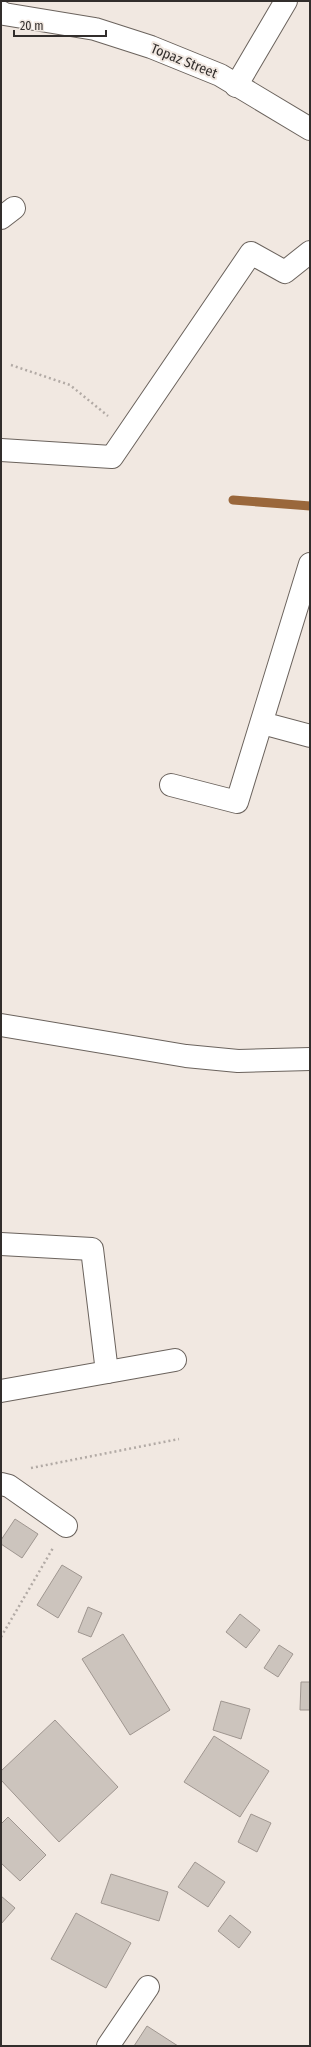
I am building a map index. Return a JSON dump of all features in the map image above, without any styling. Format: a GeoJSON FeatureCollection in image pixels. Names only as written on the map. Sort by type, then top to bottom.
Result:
{"type":"FeatureCollection","features":[{"type":"Feature","properties":{"kind":"street"},"geometry":{"type":"LineString","coordinates":[[236,86],[286,1]]}},
{"type":"Feature","properties":{"kind":"street","name":"Topaz Street"},"geometry":{"type":"LineString","coordinates":[[1,12],[4,14],[33,20],[95,29],[151,47],[220,75],[236,86],[310,129]]}},
{"type":"Feature","properties":{"kind":"street"},"geometry":{"type":"LineString","coordinates":[[1,450],[112,457],[251,253],[285,272],[310,252]]}},
{"type":"Feature","properties":{"kind":"street"},"geometry":{"type":"LineString","coordinates":[[171,785],[237,802],[310,564]]}},
{"type":"Feature","properties":{"kind":"street"},"geometry":{"type":"LineString","coordinates":[[262,723],[310,736]]}},
{"type":"Feature","properties":{"kind":"street"},"geometry":{"type":"LineString","coordinates":[[1,1025],[186,1056],[238,1061],[310,1059]]}},
{"type":"Feature","properties":{"kind":"street"},"geometry":{"type":"LineString","coordinates":[[1,1244],[92,1249],[107,1372]]}},
{"type":"Feature","properties":{"kind":"street"},"geometry":{"type":"LineString","coordinates":[[1,1391],[175,1360]]}},
{"type":"Feature","properties":{"kind":"street"},"geometry":{"type":"LineString","coordinates":[[1,1484],[9,1486],[66,1526]]}},
{"type":"Feature","properties":{"kind":"street"},"geometry":{"type":"LineString","coordinates":[[108,2046],[148,1987]]}},
{"type":"Feature","properties":{"kind":"path"},"geometry":{"type":"LineString","coordinates":[[11,365],[70,385],[129,432]]}},
{"type":"Feature","properties":{"kind":"path"},"geometry":{"type":"LineString","coordinates":[[24,1469],[179,1439]]}},
{"type":"Feature","properties":{"kind":"path"},"geometry":{"type":"LineString","coordinates":[[1,1637],[66,1526]]}},
{"type":"Feature","properties":{"kind":"building"},"geometry":{"type":"Polygon","coordinates":[[[15,1519],[38,1534],[22,1558],[1,1544],[1,1540],[15,1519]]]}},
{"type":"Feature","properties":{"kind":"building"},"geometry":{"type":"Polygon","coordinates":[[[62,1565],[82,1577],[58,1618],[37,1605],[62,1565]]]}},
{"type":"Feature","properties":{"kind":"building"},"geometry":{"type":"Polygon","coordinates":[[[88,1607],[102,1613],[91,1637],[78,1632],[88,1607]]]}},
{"type":"Feature","properties":{"kind":"building"},"geometry":{"type":"Polygon","coordinates":[[[240,1614],[260,1630],[246,1648],[226,1632],[240,1614]]]}},
{"type":"Feature","properties":{"kind":"building"},"geometry":{"type":"Polygon","coordinates":[[[123,1634],[170,1710],[130,1735],[82,1659],[123,1634]]]}},
{"type":"Feature","properties":{"kind":"building"},"geometry":{"type":"Polygon","coordinates":[[[279,1645],[293,1654],[278,1677],[264,1668],[279,1645]]]}},
{"type":"Feature","properties":{"kind":"building"},"geometry":{"type":"Polygon","coordinates":[[[301,1682],[310,1682],[310,1710],[300,1710],[301,1682]]]}},
{"type":"Feature","properties":{"kind":"building"},"geometry":{"type":"Polygon","coordinates":[[[221,1701],[250,1709],[241,1739],[213,1730],[221,1701]]]}},
{"type":"Feature","properties":{"kind":"building"},"geometry":{"type":"Polygon","coordinates":[[[55,1720],[118,1787],[59,1842],[1,1780],[1,1771],[55,1720]]]}},
{"type":"Feature","properties":{"kind":"building"},"geometry":{"type":"Polygon","coordinates":[[[214,1736],[269,1771],[240,1817],[184,1782],[214,1736]]]}},
{"type":"Feature","properties":{"kind":"building"},"geometry":{"type":"Polygon","coordinates":[[[251,1814],[271,1823],[257,1852],[238,1842],[251,1814]]]}},
{"type":"Feature","properties":{"kind":"building"},"geometry":{"type":"Polygon","coordinates":[[[8,1817],[46,1855],[20,1881],[1,1863],[1,1824],[8,1817]]]}},
{"type":"Feature","properties":{"kind":"building"},"geometry":{"type":"Polygon","coordinates":[[[195,1862],[225,1882],[208,1907],[178,1887],[195,1862]]]}},
{"type":"Feature","properties":{"kind":"building"},"geometry":{"type":"Polygon","coordinates":[[[111,1874],[168,1892],[159,1921],[101,1903],[111,1874]]]}},
{"type":"Feature","properties":{"kind":"building"},"geometry":{"type":"Polygon","coordinates":[[[1,1896],[15,1908],[1,1924],[1,1896]]]}},
{"type":"Feature","properties":{"kind":"building"},"geometry":{"type":"Polygon","coordinates":[[[76,1913],[131,1943],[106,1988],[51,1959],[76,1913]]]}},
{"type":"Feature","properties":{"kind":"building"},"geometry":{"type":"Polygon","coordinates":[[[230,1915],[251,1932],[239,1948],[218,1931],[230,1915]]]}},
{"type":"Feature","properties":{"kind":"building"},"geometry":{"type":"Polygon","coordinates":[[[147,2026],[178,2046],[134,2046],[147,2026]]]}},
{"type":"Feature","properties":{"kind":"waterway"},"geometry":{"type":"LineString","coordinates":[[233,500],[310,506]]}}]}
